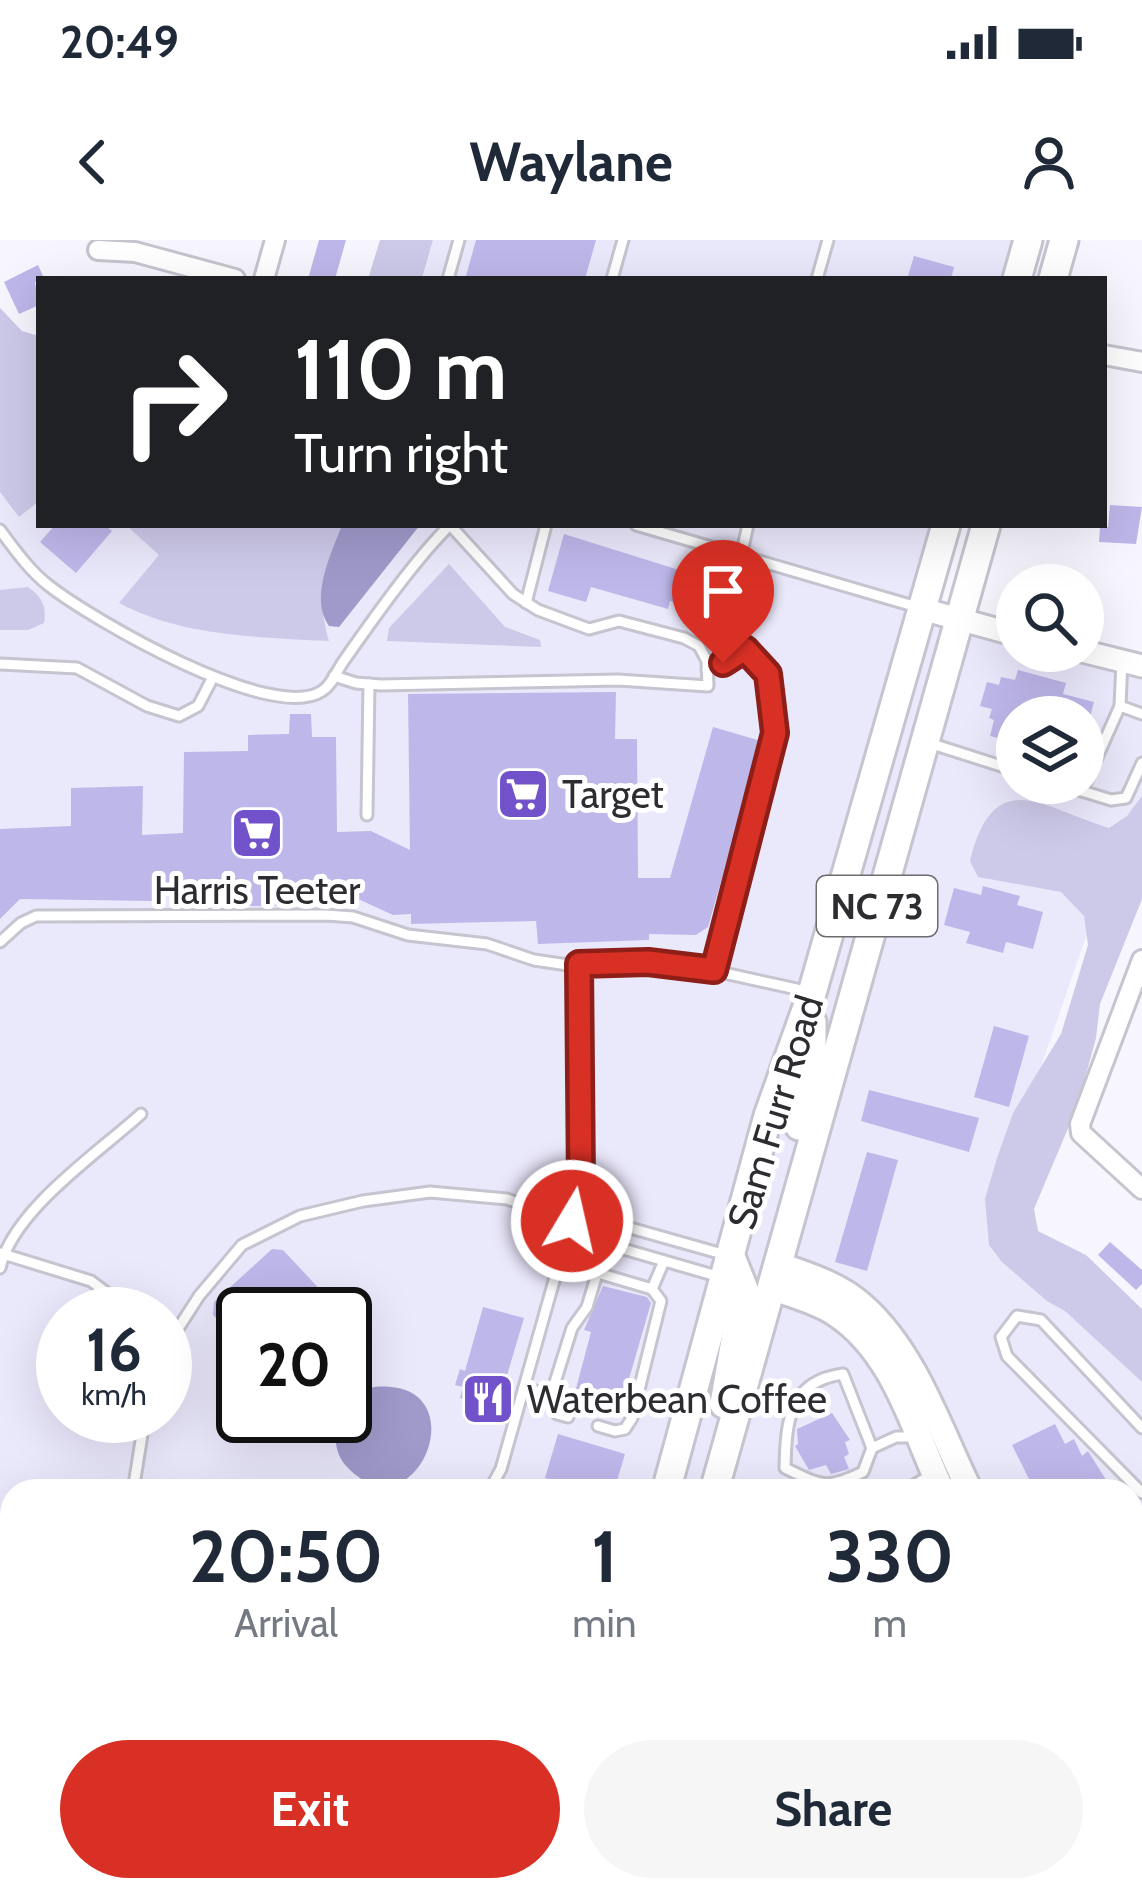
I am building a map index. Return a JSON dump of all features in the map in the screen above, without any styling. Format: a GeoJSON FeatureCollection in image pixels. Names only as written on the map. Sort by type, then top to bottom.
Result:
{"type":"FeatureCollection","features":[{"type":"Feature","properties":{"kind":"main road"},"geometry":{"type":"LineString","coordinates":[[1018,276],[1028,240]]}},
{"type":"Feature","properties":{"kind":"main road"},"geometry":{"type":"LineString","coordinates":[[1054,276],[1064,240]]}},
{"type":"Feature","properties":{"kind":"main road","name":"Sam Furr Road"},"geometry":{"type":"LineString","coordinates":[[669,1479],[768,1116],[812,993],[945,528]]}},
{"type":"Feature","properties":{"kind":"main road","name":"Sam Furr Road"},"geometry":{"type":"LineString","coordinates":[[715,1479],[777,1276],[985,528]]}},
{"type":"Feature","properties":{"kind":"main road"},"geometry":{"type":"LineString","coordinates":[[812,993],[805,1105],[768,1246],[777,1276],[859,1332],[893,1380],[937,1479]]}},
{"type":"Feature","properties":{"kind":"main road"},"geometry":{"type":"LineString","coordinates":[[713,1479],[744,1289],[728,1268]]}},
{"type":"Feature","properties":{"kind":"main road"},"geometry":{"type":"LineString","coordinates":[[777,1276],[841,1292],[880,1324],[901,1351],[964,1479]]}},
{"type":"Feature","properties":{"kind":"street"},"geometry":{"type":"LineString","coordinates":[[265,276],[275,240]]}},
{"type":"Feature","properties":{"kind":"street"},"geometry":{"type":"LineString","coordinates":[[98,250],[135,252],[224,276]]}},
{"type":"Feature","properties":{"kind":"street"},"geometry":{"type":"LineString","coordinates":[[1107,353],[1142,362]]}},
{"type":"Feature","properties":{"kind":"street"},"geometry":{"type":"LineString","coordinates":[[922,609],[996,629]]}},
{"type":"Feature","properties":{"kind":"street"},"geometry":{"type":"LineString","coordinates":[[1142,960],[1080,1124],[1081,1133],[1142,1189]]}},
{"type":"Feature","properties":{"kind":"lane"},"geometry":{"type":"LineString","coordinates":[[449,276],[459,240]]}},
{"type":"Feature","properties":{"kind":"lane"},"geometry":{"type":"LineString","coordinates":[[613,276],[623,240]]}},
{"type":"Feature","properties":{"kind":"lane"},"geometry":{"type":"LineString","coordinates":[[818,276],[828,240]]}},
{"type":"Feature","properties":{"kind":"lane"},"geometry":{"type":"LineString","coordinates":[[0,530],[31,571],[50,587],[128,635],[213,677],[271,694],[310,697],[327,689],[448,528]]}},
{"type":"Feature","properties":{"kind":"lane"},"geometry":{"type":"LineString","coordinates":[[334,676],[368,684],[618,680],[707,686],[699,646],[619,621],[589,629],[555,618],[513,594],[453,528]]}},
{"type":"Feature","properties":{"kind":"lane"},"geometry":{"type":"LineString","coordinates":[[526,603],[545,528]]}},
{"type":"Feature","properties":{"kind":"lane"},"geometry":{"type":"LineString","coordinates":[[646,528],[922,609]]}},
{"type":"Feature","properties":{"kind":"lane"},"geometry":{"type":"LineString","coordinates":[[714,970],[775,733],[768,674],[730,625],[747,528]]}},
{"type":"Feature","properties":{"kind":"lane"},"geometry":{"type":"LineString","coordinates":[[707,670],[745,649]]}},
{"type":"Feature","properties":{"kind":"lane"},"geometry":{"type":"LineString","coordinates":[[1104,742],[1132,663]]}},
{"type":"Feature","properties":{"kind":"lane"},"geometry":{"type":"LineString","coordinates":[[0,664],[76,668],[147,706],[179,716],[198,706],[213,677]]}},
{"type":"Feature","properties":{"kind":"lane"},"geometry":{"type":"LineString","coordinates":[[367,815],[368,684]]}},
{"type":"Feature","properties":{"kind":"lane"},"geometry":{"type":"LineString","coordinates":[[1120,706],[1142,714]]}},
{"type":"Feature","properties":{"kind":"lane"},"geometry":{"type":"LineString","coordinates":[[924,742],[996,764]]}},
{"type":"Feature","properties":{"kind":"lane"},"geometry":{"type":"LineString","coordinates":[[1104,798],[1126,798],[1142,764]]}},
{"type":"Feature","properties":{"kind":"lane"},"geometry":{"type":"LineString","coordinates":[[0,942],[36,916],[353,916],[408,934],[487,944],[534,960],[648,962],[714,970],[812,993]]}},
{"type":"Feature","properties":{"kind":"lane"},"geometry":{"type":"LineString","coordinates":[[496,1479],[581,1185],[579,964]]}},
{"type":"Feature","properties":{"kind":"lane"},"geometry":{"type":"LineString","coordinates":[[0,1268],[2,1254],[33,1211],[140,1114]]}},
{"type":"Feature","properties":{"kind":"lane"},"geometry":{"type":"LineString","coordinates":[[192,1305],[242,1245],[300,1216],[430,1192],[507,1199],[592,1228],[607,1244],[664,1261],[728,1268]]}},
{"type":"Feature","properties":{"kind":"lane"},"geometry":{"type":"LineString","coordinates":[[592,1228],[608,1222],[728,1268]]}},
{"type":"Feature","properties":{"kind":"lane"},"geometry":{"type":"LineString","coordinates":[[568,1417],[556,1414],[551,1395],[572,1328],[587,1307],[607,1244]]}},
{"type":"Feature","properties":{"kind":"lane"},"geometry":{"type":"LineString","coordinates":[[2,1254],[99,1287]]}},
{"type":"Feature","properties":{"kind":"lane"},"geometry":{"type":"LineString","coordinates":[[652,1289],[664,1261]]}},
{"type":"Feature","properties":{"kind":"lane"},"geometry":{"type":"LineString","coordinates":[[598,1273],[652,1289],[662,1301],[632,1418],[625,1430],[598,1426]]}},
{"type":"Feature","properties":{"kind":"lane"},"geometry":{"type":"LineString","coordinates":[[1128,1479],[1007,1356],[1001,1337],[1017,1316],[1041,1320],[1142,1428]]}},
{"type":"Feature","properties":{"kind":"lane"},"geometry":{"type":"LineString","coordinates":[[544,1321],[572,1328]]}},
{"type":"Feature","properties":{"kind":"lane"},"geometry":{"type":"LineString","coordinates":[[807,1479],[785,1468],[785,1430],[800,1394],[817,1377],[843,1375],[872,1448],[863,1472],[849,1479]]}},
{"type":"Feature","properties":{"kind":"lane"},"geometry":{"type":"LineString","coordinates":[[524,1388],[551,1395]]}},
{"type":"Feature","properties":{"kind":"lane"},"geometry":{"type":"LineString","coordinates":[[872,1448],[896,1437],[918,1437]]}},
{"type":"Feature","properties":{"kind":"lane"},"geometry":{"type":"LineString","coordinates":[[136,1479],[141,1443]]}},
{"type":"Feature","properties":{"kind":"shaded area"},"geometry":{"type":"Polygon","coordinates":[[[380,240],[433,240],[423,276],[369,276],[380,240]]]}},
{"type":"Feature","properties":{"kind":"shaded area"},"geometry":{"type":"Polygon","coordinates":[[[433,240],[1028,240],[1017,276],[424,276],[433,240]]]}},
{"type":"Feature","properties":{"kind":"shaded area"},"geometry":{"type":"Polygon","coordinates":[[[0,308],[22,331],[36,335],[36,503],[19,517],[0,492],[0,308]]]}},
{"type":"Feature","properties":{"kind":"shaded area"},"geometry":{"type":"Polygon","coordinates":[[[0,492],[19,516],[36,503],[36,528],[130,528],[160,554],[234,635],[328,641],[321,614],[341,528],[945,528],[922,609],[996,628],[996,672],[1104,672],[1104,656],[1142,666],[1142,811],[1115,853],[995,1199],[1142,1365],[1142,1479],[0,1479],[0,492]]]}},
{"type":"Feature","properties":{"kind":"shaded area"},"geometry":{"type":"Polygon","coordinates":[[[129,528],[341,528],[324,582],[329,641],[195,629],[119,603],[159,555],[129,528]]]}},
{"type":"Feature","properties":{"kind":"shaded area"},"geometry":{"type":"Polygon","coordinates":[[[341,528],[418,528],[339,627],[329,626],[323,615],[321,589],[341,528]]]}},
{"type":"Feature","properties":{"kind":"shaded area"},"geometry":{"type":"Polygon","coordinates":[[[449,564],[505,627],[540,640],[541,647],[387,641],[389,628],[449,564]]]}},
{"type":"Feature","properties":{"kind":"shaded area"},"geometry":{"type":"Polygon","coordinates":[[[28,587],[42,603],[44,623],[28,630],[0,630],[0,590],[28,587]]]}},
{"type":"Feature","properties":{"kind":"shaded area"},"geometry":{"type":"Polygon","coordinates":[[[1142,796],[1142,899],[1100,1004],[1077,1107],[1034,1209],[1038,1231],[1086,1255],[1142,1309],[1142,1382],[1065,1311],[1002,1262],[989,1245],[985,1199],[997,1158],[1013,1113],[1061,1034],[1088,945],[1084,916],[1061,892],[978,877],[970,861],[980,830],[1004,804],[1043,804],[1109,828],[1127,816],[1142,796]]]}},
{"type":"Feature","properties":{"kind":"shaded area"},"geometry":{"type":"Polygon","coordinates":[[[372,1388],[406,1390],[425,1405],[431,1427],[428,1450],[404,1479],[365,1479],[344,1463],[336,1444],[372,1443],[372,1388]]]}},
{"type":"Feature","properties":{"kind":"building"},"geometry":{"type":"Polygon","coordinates":[[[319,240],[346,240],[336,276],[309,276],[319,240]]]}},
{"type":"Feature","properties":{"kind":"building"},"geometry":{"type":"Polygon","coordinates":[[[476,240],[596,240],[586,276],[466,276],[476,240]]]}},
{"type":"Feature","properties":{"kind":"building"},"geometry":{"type":"Polygon","coordinates":[[[914,256],[954,267],[952,276],[908,276],[914,256]]]}},
{"type":"Feature","properties":{"kind":"building"},"geometry":{"type":"Polygon","coordinates":[[[38,265],[43,276],[36,276],[36,306],[19,314],[4,282],[38,265]]]}},
{"type":"Feature","properties":{"kind":"building"},"geometry":{"type":"Polygon","coordinates":[[[1110,505],[1142,507],[1136,544],[1099,542],[1100,528],[1108,527],[1110,505]]]}},
{"type":"Feature","properties":{"kind":"building"},"geometry":{"type":"Polygon","coordinates":[[[52,528],[112,531],[76,573],[40,542],[52,528]]]}},
{"type":"Feature","properties":{"kind":"building"},"geometry":{"type":"Polygon","coordinates":[[[564,534],[695,575],[686,606],[670,601],[668,609],[591,587],[586,602],[548,591],[564,534]]]}},
{"type":"Feature","properties":{"kind":"building"},"geometry":{"type":"Polygon","coordinates":[[[1017,672],[1025,672],[1066,683],[1063,694],[1071,696],[996,696],[996,738],[990,736],[992,709],[980,706],[987,682],[999,685],[1001,677],[1015,680],[1017,672]]]}},
{"type":"Feature","properties":{"kind":"building"},"geometry":{"type":"Polygon","coordinates":[[[616,692],[615,739],[637,739],[638,878],[670,878],[713,727],[761,741],[708,927],[696,935],[649,934],[649,940],[538,944],[536,921],[411,924],[411,914],[393,915],[356,898],[317,900],[317,906],[227,906],[227,893],[152,893],[153,901],[20,899],[0,919],[0,829],[71,826],[71,788],[143,786],[142,835],[183,833],[184,752],[248,751],[248,735],[289,734],[290,714],[311,714],[312,737],[336,737],[337,832],[371,831],[410,850],[408,694],[616,692]]]}},
{"type":"Feature","properties":{"kind":"building"},"geometry":{"type":"Polygon","coordinates":[[[983,886],[1020,896],[1017,905],[1043,912],[1033,949],[1006,942],[1003,953],[966,943],[970,932],[944,925],[954,888],[981,895],[983,886]]]}},
{"type":"Feature","properties":{"kind":"building"},"geometry":{"type":"Polygon","coordinates":[[[994,1026],[1029,1036],[1009,1107],[974,1097],[994,1026]]]}},
{"type":"Feature","properties":{"kind":"building"},"geometry":{"type":"Polygon","coordinates":[[[869,1090],[979,1118],[969,1152],[861,1121],[869,1090]]]}},
{"type":"Feature","properties":{"kind":"building"},"geometry":{"type":"Polygon","coordinates":[[[867,1152],[898,1160],[867,1271],[835,1262],[867,1152]]]}},
{"type":"Feature","properties":{"kind":"building"},"geometry":{"type":"Polygon","coordinates":[[[1110,1242],[1142,1270],[1142,1284],[1136,1290],[1098,1255],[1110,1242]]]}},
{"type":"Feature","properties":{"kind":"building"},"geometry":{"type":"Polygon","coordinates":[[[272,1249],[283,1250],[318,1287],[230,1287],[272,1249]]]}},
{"type":"Feature","properties":{"kind":"building"},"geometry":{"type":"Polygon","coordinates":[[[603,1286],[647,1297],[651,1303],[620,1410],[573,1400],[591,1332],[584,1330],[603,1286]]]}},
{"type":"Feature","properties":{"kind":"building"},"geometry":{"type":"Polygon","coordinates":[[[483,1307],[524,1318],[500,1399],[494,1397],[491,1407],[460,1398],[463,1387],[455,1385],[460,1369],[465,1371],[483,1307]]]}},
{"type":"Feature","properties":{"kind":"building"},"geometry":{"type":"Polygon","coordinates":[[[832,1413],[850,1440],[845,1442],[849,1454],[844,1457],[849,1469],[831,1474],[826,1465],[809,1470],[795,1446],[797,1429],[832,1413]]]}},
{"type":"Feature","properties":{"kind":"building"},"geometry":{"type":"Polygon","coordinates":[[[1055,1424],[1065,1444],[1074,1439],[1082,1456],[1088,1451],[1106,1479],[1029,1479],[1012,1445],[1055,1424]]]}},
{"type":"Feature","properties":{"kind":"building"},"geometry":{"type":"Polygon","coordinates":[[[558,1434],[625,1454],[618,1479],[545,1478],[558,1434]]]}},
{"type":"Feature","properties":{"kind":"place","name":"Target"},"geometry":{"type":"Point","coordinates":[523,794]}},
{"type":"Feature","properties":{"kind":"place","name":"Harris Teeter"},"geometry":{"type":"Point","coordinates":[257,833]}},
{"type":"Feature","properties":{"kind":"place","name":"Waterbean Coffee"},"geometry":{"type":"Point","coordinates":[488,1399]}},
{"type":"Feature","properties":{"kind":"route"},"geometry":{"type":"LineString","coordinates":[[572,1221],[581,1185],[579,964],[679,963],[714,970],[775,733],[768,674],[745,649],[723,663]]}}]}
